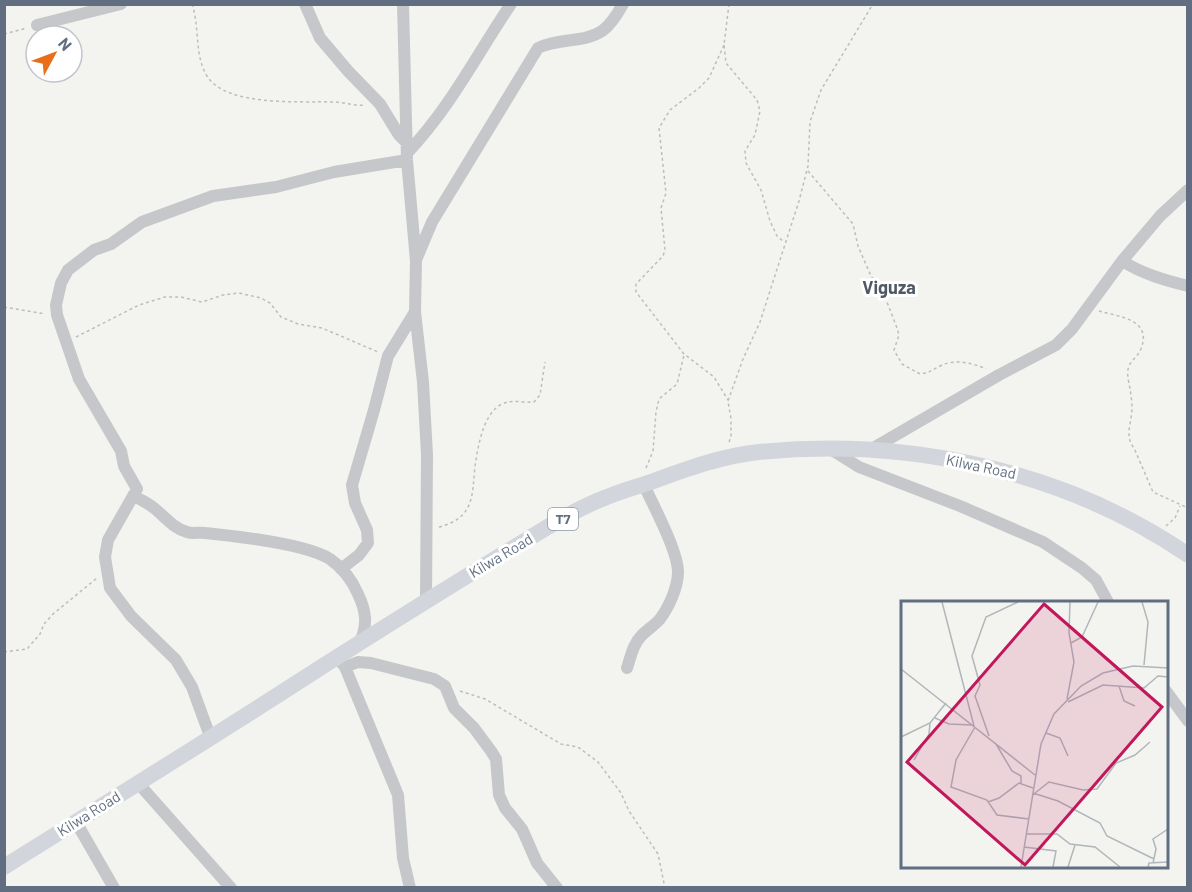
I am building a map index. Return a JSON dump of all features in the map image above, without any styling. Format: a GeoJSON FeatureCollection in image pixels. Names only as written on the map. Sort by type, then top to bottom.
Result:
{"type":"FeatureCollection","features":[{"type":"Feature","properties":{"kind":"highway","name":"Kilwa Road"},"geometry":{"type":"LineString","coordinates":[[4,867],[138,783],[341,662],[360,642],[578,510],[607,497],[706,462],[758,452],[870,450],[975,464],[1016,473],[1056,486],[1113,511],[1188,555]]}},
{"type":"Feature","properties":{"kind":"street"},"geometry":{"type":"LineString","coordinates":[[41,24],[121,4]]}},
{"type":"Feature","properties":{"kind":"street"},"geometry":{"type":"LineString","coordinates":[[305,4],[320,38],[380,104],[407,152]]}},
{"type":"Feature","properties":{"kind":"street"},"geometry":{"type":"LineString","coordinates":[[403,4],[407,152],[416,261],[416,312],[427,455],[426,600]]}},
{"type":"Feature","properties":{"kind":"street"},"geometry":{"type":"LineString","coordinates":[[211,739],[192,687],[176,660],[131,616],[110,588],[105,557],[108,540],[137,489],[124,466],[121,451],[79,379],[57,315],[56,305],[61,283],[68,270],[94,250],[111,244],[142,222],[213,196],[287,185],[407,152],[444,110],[511,4]]}},
{"type":"Feature","properties":{"kind":"street"},"geometry":{"type":"LineString","coordinates":[[416,261],[432,222],[538,48],[546,44],[582,38],[601,32],[623,4]]}},
{"type":"Feature","properties":{"kind":"street"},"geometry":{"type":"LineString","coordinates":[[870,450],[999,375],[1056,345],[1072,329],[1122,261],[1160,216],[1188,190]]}},
{"type":"Feature","properties":{"kind":"street"},"geometry":{"type":"LineString","coordinates":[[1122,261],[1158,279],[1188,286]]}},
{"type":"Feature","properties":{"kind":"street"},"geometry":{"type":"LineString","coordinates":[[340,568],[359,555],[368,543],[367,530],[355,504],[352,485],[388,356],[416,312]]}},
{"type":"Feature","properties":{"kind":"street"},"geometry":{"type":"LineString","coordinates":[[832,450],[859,467],[960,506],[1042,542],[1067,556],[1096,580],[1107,601]]}},
{"type":"Feature","properties":{"kind":"street"},"geometry":{"type":"LineString","coordinates":[[627,668],[634,646],[641,636],[659,620],[665,610],[676,588],[678,570],[673,551],[644,484]]}},
{"type":"Feature","properties":{"kind":"street"},"geometry":{"type":"LineString","coordinates":[[134,496],[152,506],[178,529],[190,533],[264,541],[330,559],[349,576],[363,604],[366,629],[360,642]]}},
{"type":"Feature","properties":{"kind":"street"},"geometry":{"type":"LineString","coordinates":[[410,888],[403,858],[398,795],[341,662],[371,663],[434,679],[445,686],[454,708],[474,728],[496,759],[499,795],[505,808],[522,829],[537,863],[556,888]]}},
{"type":"Feature","properties":{"kind":"street"},"geometry":{"type":"LineString","coordinates":[[1168,692],[1188,721]]}},
{"type":"Feature","properties":{"kind":"street"},"geometry":{"type":"LineString","coordinates":[[138,783],[231,888]]}},
{"type":"Feature","properties":{"kind":"street"},"geometry":{"type":"LineString","coordinates":[[76,822],[114,888]]}},
{"type":"Feature","properties":{"kind":"path"},"geometry":{"type":"LineString","coordinates":[[192,4],[196,16],[200,58],[206,75],[213,84],[224,91],[253,100],[380,104]]}},
{"type":"Feature","properties":{"kind":"path"},"geometry":{"type":"LineString","coordinates":[[728,401],[714,377],[684,354],[636,292],[636,284],[663,256],[665,250],[661,208],[666,194],[659,128],[670,110],[694,93],[715,70],[724,45],[729,4]]}},
{"type":"Feature","properties":{"kind":"path"},"geometry":{"type":"LineString","coordinates":[[722,459],[731,437],[728,401],[742,358],[760,322],[807,171],[810,122],[821,90],[873,4]]}},
{"type":"Feature","properties":{"kind":"path"},"geometry":{"type":"LineString","coordinates":[[4,34],[24,29]]}},
{"type":"Feature","properties":{"kind":"path"},"geometry":{"type":"LineString","coordinates":[[724,45],[726,63],[757,100],[760,111],[755,135],[745,151],[746,163],[761,190],[777,236],[785,243]]}},
{"type":"Feature","properties":{"kind":"path"},"geometry":{"type":"LineString","coordinates":[[807,171],[853,224],[858,246],[871,276],[885,297],[894,317],[899,335],[894,350],[902,363],[920,375],[932,372],[943,365],[961,362],[974,364],[999,375]]}},
{"type":"Feature","properties":{"kind":"path"},"geometry":{"type":"LineString","coordinates":[[67,343],[86,331],[165,297],[181,297],[202,302],[223,295],[240,293],[261,298],[270,303],[281,318],[298,324],[322,328],[388,356]]}},
{"type":"Feature","properties":{"kind":"path"},"geometry":{"type":"LineString","coordinates":[[4,307],[36,314],[57,315]]}},
{"type":"Feature","properties":{"kind":"path"},"geometry":{"type":"LineString","coordinates":[[1087,307],[1137,323],[1142,329],[1143,341],[1140,353],[1127,371],[1132,407],[1129,443],[1134,448],[1153,492],[1188,508]]}},
{"type":"Feature","properties":{"kind":"path"},"geometry":{"type":"LineString","coordinates":[[644,484],[646,466],[653,451],[659,399],[677,384],[684,354]]}},
{"type":"Feature","properties":{"kind":"path"},"geometry":{"type":"LineString","coordinates":[[426,530],[454,522],[466,510],[475,487],[475,466],[486,419],[502,404],[518,400],[534,402],[540,395],[545,362]]}},
{"type":"Feature","properties":{"kind":"path"},"geometry":{"type":"LineString","coordinates":[[1157,525],[1168,526],[1181,505]]}},
{"type":"Feature","properties":{"kind":"path"},"geometry":{"type":"LineString","coordinates":[[4,652],[27,649],[53,614],[106,569]]}},
{"type":"Feature","properties":{"kind":"path"},"geometry":{"type":"LineString","coordinates":[[445,686],[485,699],[561,744],[578,747],[598,762],[621,793],[629,811],[658,854],[665,888]]}},
{"type":"Feature","properties":{"kind":"district","name":"Viguza"},"geometry":{"type":"Point","coordinates":[889,288]}}]}
